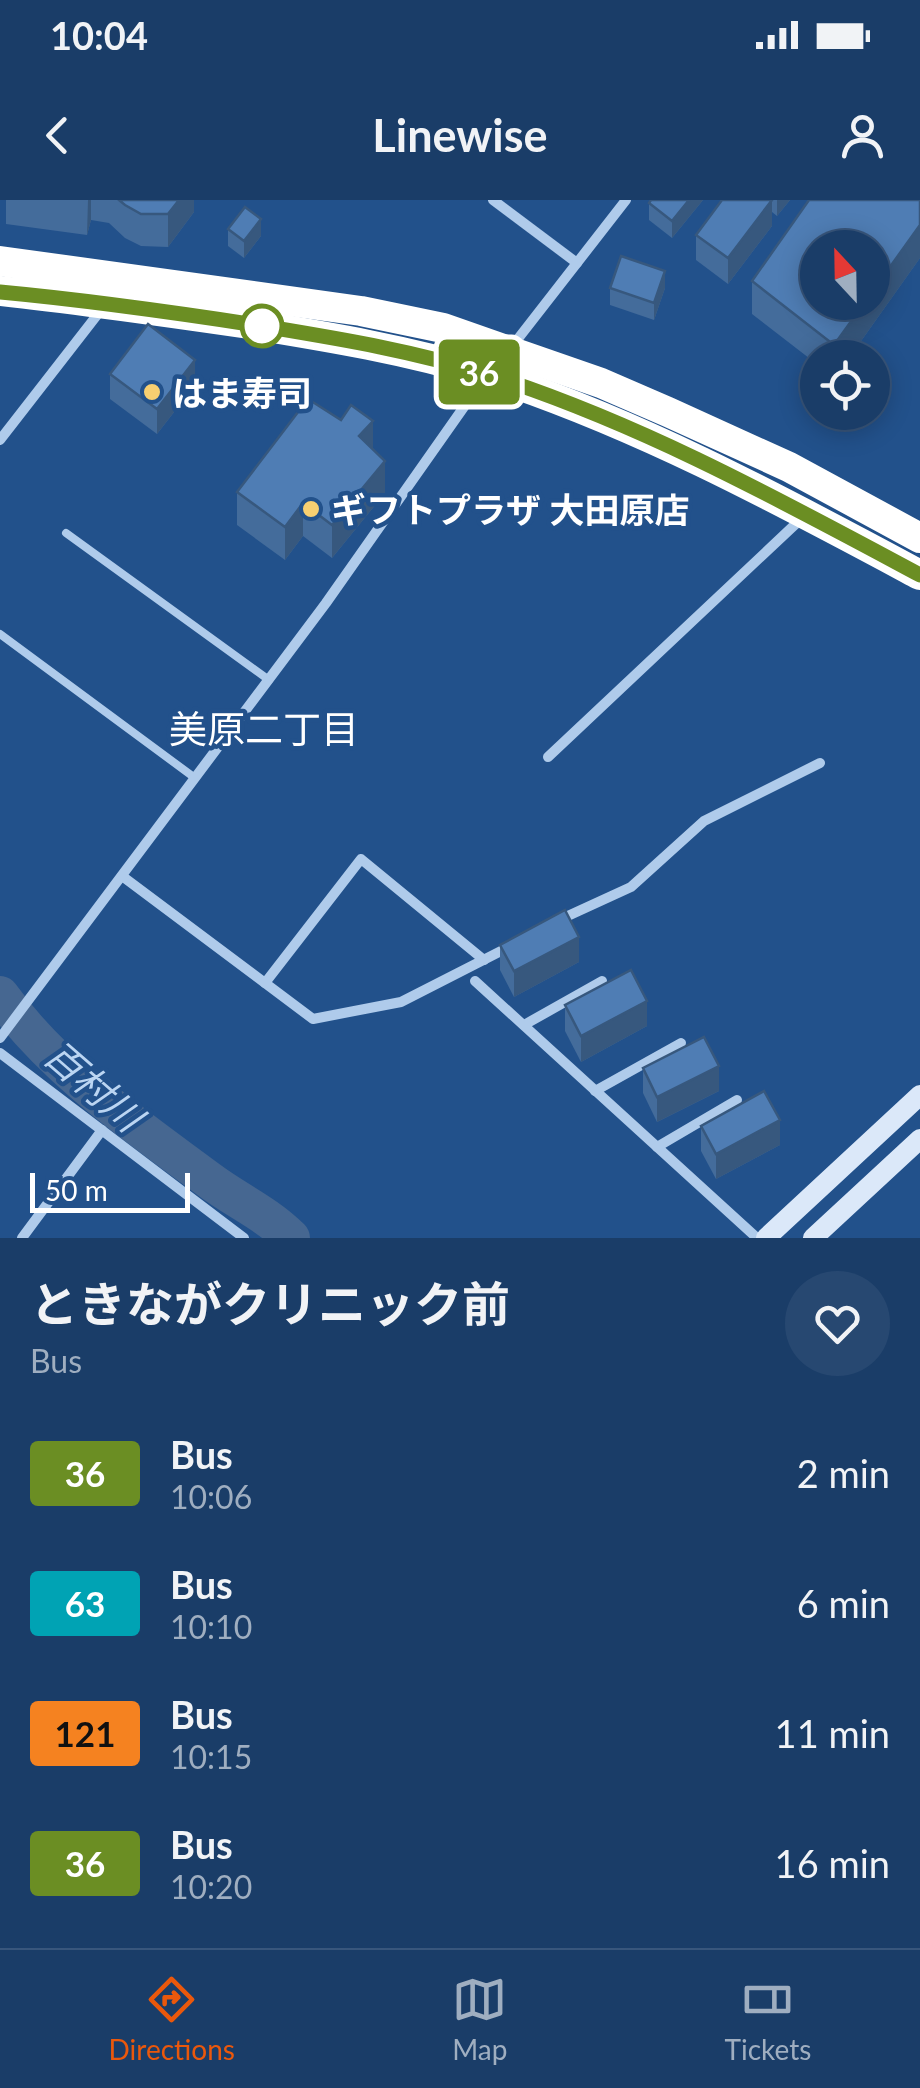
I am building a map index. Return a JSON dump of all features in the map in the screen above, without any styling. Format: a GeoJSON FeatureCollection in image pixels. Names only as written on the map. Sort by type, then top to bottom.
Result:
{"type":"FeatureCollection","features":[{"type":"Feature","properties":{"kind":"highway"},"geometry":{"type":"LineString","coordinates":[[0,261],[362,311],[443,328],[601,383],[789,467],[920,538]]}},
{"type":"Feature","properties":{"kind":"highway"},"geometry":{"type":"LineString","coordinates":[[0,292],[106,302],[349,340],[487,374],[611,421],[806,514],[920,575]]}},
{"type":"Feature","properties":{"kind":"street"},"geometry":{"type":"LineString","coordinates":[[493,200],[576,263]]}},
{"type":"Feature","properties":{"kind":"street"},"geometry":{"type":"LineString","coordinates":[[2,1035],[326,603],[487,374],[626,200]]}},
{"type":"Feature","properties":{"kind":"street"},"geometry":{"type":"LineString","coordinates":[[0,440],[106,302]]}},
{"type":"Feature","properties":{"kind":"street"},"geometry":{"type":"LineString","coordinates":[[548,756],[806,514]]}},
{"type":"Feature","properties":{"kind":"street"},"geometry":{"type":"LineString","coordinates":[[552,924],[631,887],[704,821],[820,763]]}},
{"type":"Feature","properties":{"kind":"street"},"geometry":{"type":"LineString","coordinates":[[265,982],[362,859],[484,960]]}},
{"type":"Feature","properties":{"kind":"street"},"geometry":{"type":"LineString","coordinates":[[122,876],[313,1018],[401,1002],[518,942]]}},
{"type":"Feature","properties":{"kind":"street"},"geometry":{"type":"LineString","coordinates":[[475,981],[757,1238]]}},
{"type":"Feature","properties":{"kind":"street"},"geometry":{"type":"LineString","coordinates":[[524,1025],[602,981]]}},
{"type":"Feature","properties":{"kind":"street"},"geometry":{"type":"LineString","coordinates":[[596,1090],[681,1043]]}},
{"type":"Feature","properties":{"kind":"street"},"geometry":{"type":"LineString","coordinates":[[0,1053],[244,1238]]}},
{"type":"Feature","properties":{"kind":"street"},"geometry":{"type":"LineString","coordinates":[[657,1147],[737,1100]]}},
{"type":"Feature","properties":{"kind":"street"},"geometry":{"type":"LineString","coordinates":[[766,1238],[916,1105]]}},
{"type":"Feature","properties":{"kind":"street"},"geometry":{"type":"LineString","coordinates":[[22,1238],[102,1130]]}},
{"type":"Feature","properties":{"kind":"street"},"geometry":{"type":"LineString","coordinates":[[813,1238],[920,1140]]}},
{"type":"Feature","properties":{"kind":"lane"},"geometry":{"type":"LineString","coordinates":[[66,533],[268,680]]}},
{"type":"Feature","properties":{"kind":"lane"},"geometry":{"type":"LineString","coordinates":[[0,634],[195,778]]}},
{"type":"Feature","properties":{"kind":"building"},"geometry":{"type":"Polygon","coordinates":[[[119,200],[179,200],[168,214],[141,214],[119,200]]]}},
{"type":"Feature","properties":{"kind":"building"},"geometry":{"type":"Polygon","coordinates":[[[689,200],[672,221],[649,203],[689,200]]]}},
{"type":"Feature","properties":{"kind":"building"},"geometry":{"type":"Polygon","coordinates":[[[722,200],[772,200],[728,258],[696,235],[722,200]]]}},
{"type":"Feature","properties":{"kind":"building"},"geometry":{"type":"Polygon","coordinates":[[[809,200],[920,200],[920,225],[890,267],[890,230],[800,230],[800,318],[752,281],[809,200]]]}},
{"type":"Feature","properties":{"kind":"building"},"geometry":{"type":"Polygon","coordinates":[[[245,207],[261,219],[244,241],[228,229],[245,207]]]}},
{"type":"Feature","properties":{"kind":"building"},"geometry":{"type":"Polygon","coordinates":[[[621,256],[665,271],[654,303],[610,288],[621,256]]]}},
{"type":"Feature","properties":{"kind":"building"},"geometry":{"type":"Polygon","coordinates":[[[802,320],[852,320],[838,340],[828,340],[802,320]]]}},
{"type":"Feature","properties":{"kind":"building"},"geometry":{"type":"Polygon","coordinates":[[[148,324],[195,360],[157,409],[110,374],[148,324]]]}},
{"type":"Feature","properties":{"kind":"building"},"geometry":{"type":"Polygon","coordinates":[[[308,399],[341,420],[351,405],[373,421],[359,436],[385,461],[332,525],[303,503],[285,527],[237,492],[308,399]]]}},
{"type":"Feature","properties":{"kind":"building"},"geometry":{"type":"Polygon","coordinates":[[[565,910],[579,937],[514,971],[500,945],[565,910]]]}},
{"type":"Feature","properties":{"kind":"building"},"geometry":{"type":"Polygon","coordinates":[[[631,970],[647,1001],[581,1036],[565,1005],[631,970]]]}},
{"type":"Feature","properties":{"kind":"building"},"geometry":{"type":"Polygon","coordinates":[[[704,1037],[719,1066],[657,1097],[643,1068],[704,1037]]]}},
{"type":"Feature","properties":{"kind":"building"},"geometry":{"type":"Polygon","coordinates":[[[764,1091],[780,1120],[716,1154],[701,1126],[764,1091]]]}},
{"type":"Feature","properties":{"kind":"waterway","name":"百村川"},"geometry":{"type":"LineString","coordinates":[[0,995],[45,1048],[97,1095],[291,1238]]}},
{"type":"Feature","properties":{"kind":"bus line","name":"36"},"geometry":{"type":"LineString","coordinates":[[0,292],[106,302],[349,340],[487,374],[578,406],[644,435],[756,488],[920,575]]}},
{"type":"Feature","properties":{"kind":"place","name":"はま寿司"},"geometry":{"type":"Point","coordinates":[152,392]}},
{"type":"Feature","properties":{"kind":"place","name":"ギフトプラザ 大田原店"},"geometry":{"type":"Point","coordinates":[311,509]}},
{"type":"Feature","properties":{"kind":"district","name":"美原二丁目"},"geometry":{"type":"Point","coordinates":[264,728]}}]}
